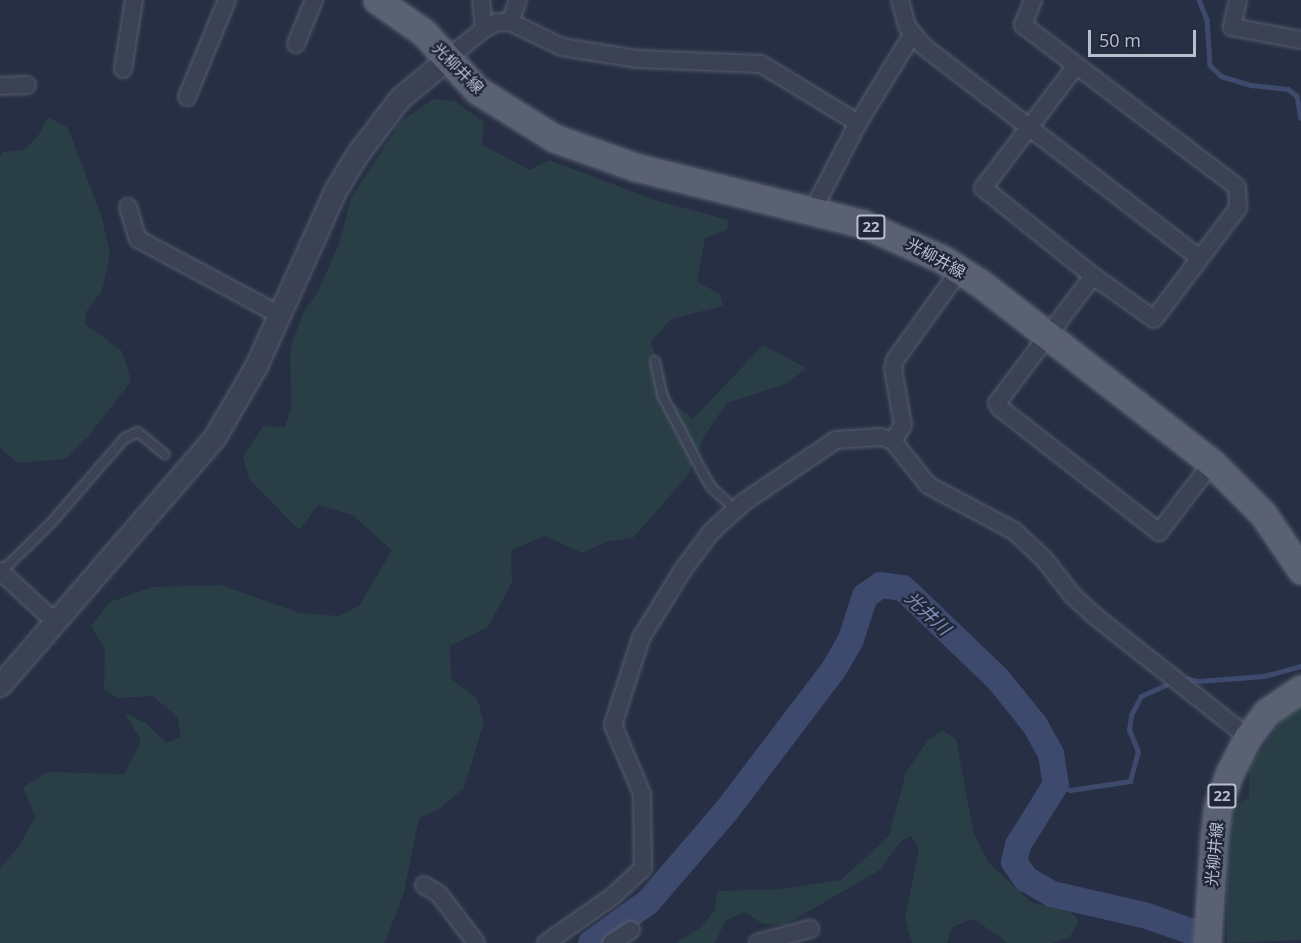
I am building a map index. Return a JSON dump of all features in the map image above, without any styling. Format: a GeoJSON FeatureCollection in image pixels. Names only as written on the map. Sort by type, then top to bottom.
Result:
{"type":"FeatureCollection","features":[{"type":"Feature","properties":{"kind":"main road","name":"光柳井線"},"geometry":{"type":"LineString","coordinates":[[377,0],[423,32],[477,90],[554,138],[634,167],[813,210],[906,241],[960,270],[1212,463],[1263,514],[1301,570]]}},
{"type":"Feature","properties":{"kind":"main road","name":"光柳井線"},"geometry":{"type":"LineString","coordinates":[[1208,938],[1218,806],[1248,737],[1267,712],[1301,688]]}},
{"type":"Feature","properties":{"kind":"street"},"geometry":{"type":"LineString","coordinates":[[123,69],[134,0]]}},
{"type":"Feature","properties":{"kind":"street"},"geometry":{"type":"LineString","coordinates":[[187,97],[227,0]]}},
{"type":"Feature","properties":{"kind":"street"},"geometry":{"type":"LineString","coordinates":[[296,44],[314,0]]}},
{"type":"Feature","properties":{"kind":"street"},"geometry":{"type":"LineString","coordinates":[[481,0],[484,29]]}},
{"type":"Feature","properties":{"kind":"street"},"geometry":{"type":"LineString","coordinates":[[510,22],[518,0]]}},
{"type":"Feature","properties":{"kind":"street"},"geometry":{"type":"LineString","coordinates":[[900,0],[912,35],[1028,128],[1199,258]]}},
{"type":"Feature","properties":{"kind":"street"},"geometry":{"type":"LineString","coordinates":[[1238,0],[1232,27],[1301,40]]}},
{"type":"Feature","properties":{"kind":"street"},"geometry":{"type":"LineString","coordinates":[[1030,1],[1023,25],[1237,187],[1238,208],[1154,319],[1093,276],[983,188],[1076,66]]}},
{"type":"Feature","properties":{"kind":"street"},"geometry":{"type":"LineString","coordinates":[[0,685],[214,438],[280,315],[336,189],[358,153],[399,98],[484,29],[497,22],[510,22],[562,47],[638,59],[761,64],[858,123]]}},
{"type":"Feature","properties":{"kind":"street"},"geometry":{"type":"LineString","coordinates":[[813,210],[858,123],[912,35]]}},
{"type":"Feature","properties":{"kind":"street"},"geometry":{"type":"LineString","coordinates":[[0,86],[27,85]]}},
{"type":"Feature","properties":{"kind":"street"},"geometry":{"type":"LineString","coordinates":[[128,207],[138,239],[280,315]]}},
{"type":"Feature","properties":{"kind":"street"},"geometry":{"type":"LineString","coordinates":[[893,441],[903,425],[894,377],[895,360],[960,270]]}},
{"type":"Feature","properties":{"kind":"street"},"geometry":{"type":"LineString","coordinates":[[1093,276],[997,403],[1097,485],[1159,532],[1212,463]]}},
{"type":"Feature","properties":{"kind":"street"},"geometry":{"type":"LineString","coordinates":[[546,943],[613,896],[642,868],[642,794],[613,725],[614,716],[641,638],[682,571],[711,532],[735,509],[836,440],[881,437],[893,441],[928,485],[996,518],[1014,531],[1044,559],[1073,596],[1096,617],[1248,737]]}},
{"type":"Feature","properties":{"kind":"street"},"geometry":{"type":"LineString","coordinates":[[0,572],[56,622]]}},
{"type":"Feature","properties":{"kind":"street"},"geometry":{"type":"LineString","coordinates":[[424,885],[439,894],[476,943]]}},
{"type":"Feature","properties":{"kind":"street"},"geometry":{"type":"LineString","coordinates":[[758,943],[810,929]]}},
{"type":"Feature","properties":{"kind":"street"},"geometry":{"type":"LineString","coordinates":[[611,943],[631,930]]}},
{"type":"Feature","properties":{"kind":"lane"},"geometry":{"type":"LineString","coordinates":[[655,361],[662,394],[703,473],[711,487],[735,509]]}},
{"type":"Feature","properties":{"kind":"lane"},"geometry":{"type":"LineString","coordinates":[[0,572],[51,523],[125,438],[138,432],[165,455]]}},
{"type":"Feature","properties":{"kind":"shaded area"},"geometry":{"type":"Polygon","coordinates":[[[433,99],[454,101],[484,122],[482,145],[530,170],[549,160],[655,200],[728,220],[727,230],[705,238],[697,282],[720,294],[723,306],[671,319],[651,342],[672,402],[693,419],[763,345],[806,368],[786,384],[727,403],[704,436],[689,474],[633,538],[609,541],[582,553],[545,536],[511,550],[512,582],[488,627],[450,646],[451,679],[477,698],[484,722],[464,788],[438,810],[419,818],[404,892],[385,943],[0,943],[0,868],[19,846],[35,817],[23,787],[48,772],[124,774],[141,741],[125,713],[146,723],[166,743],[181,737],[177,717],[153,696],[117,698],[104,689],[105,650],[91,626],[110,602],[153,587],[221,585],[300,613],[339,616],[359,606],[392,550],[352,515],[318,505],[299,530],[249,479],[243,457],[263,426],[285,427],[291,409],[290,349],[303,313],[317,293],[339,244],[351,198],[400,122],[433,99]]]}},
{"type":"Feature","properties":{"kind":"shaded area"},"geometry":{"type":"Polygon","coordinates":[[[48,117],[68,128],[102,218],[110,253],[102,291],[86,312],[85,324],[122,351],[131,381],[88,437],[65,459],[18,463],[0,448],[0,156],[3,152],[23,150],[38,136],[48,117]]]}},
{"type":"Feature","properties":{"kind":"shaded area"},"geometry":{"type":"Polygon","coordinates":[[[1301,705],[1301,940],[1227,943],[1227,834],[1232,805],[1249,798],[1249,768],[1283,718],[1301,705]]]}},
{"type":"Feature","properties":{"kind":"shaded area"},"geometry":{"type":"Polygon","coordinates":[[[943,730],[956,739],[974,834],[988,862],[1032,903],[1069,910],[1079,921],[1069,938],[1052,943],[1008,943],[974,919],[952,927],[947,943],[912,943],[905,919],[919,848],[911,836],[901,841],[880,870],[785,925],[763,924],[744,912],[725,921],[715,943],[676,943],[701,927],[715,910],[717,891],[781,889],[841,880],[889,836],[906,772],[928,740],[943,730]]]}},
{"type":"Feature","properties":{"kind":"waterway"},"geometry":{"type":"LineString","coordinates":[[1199,0],[1207,20],[1210,65],[1221,76],[1251,85],[1288,89],[1297,96],[1301,118]]}},
{"type":"Feature","properties":{"kind":"waterway","name":"光井川"},"geometry":{"type":"LineString","coordinates":[[591,943],[648,902],[727,810],[834,669],[851,639],[865,596],[881,585],[903,588],[998,679],[1035,725],[1051,754],[1056,784],[1018,845],[1014,862],[1026,879],[1052,894],[1144,915],[1190,931],[1207,943]]}},
{"type":"Feature","properties":{"kind":"waterway"},"geometry":{"type":"LineString","coordinates":[[1183,678],[1199,681],[1264,676],[1301,666]]}},
{"type":"Feature","properties":{"kind":"waterway"},"geometry":{"type":"LineString","coordinates":[[1056,784],[1070,790],[1130,781],[1138,752],[1129,730],[1131,715],[1141,696],[1172,682]]}}]}
